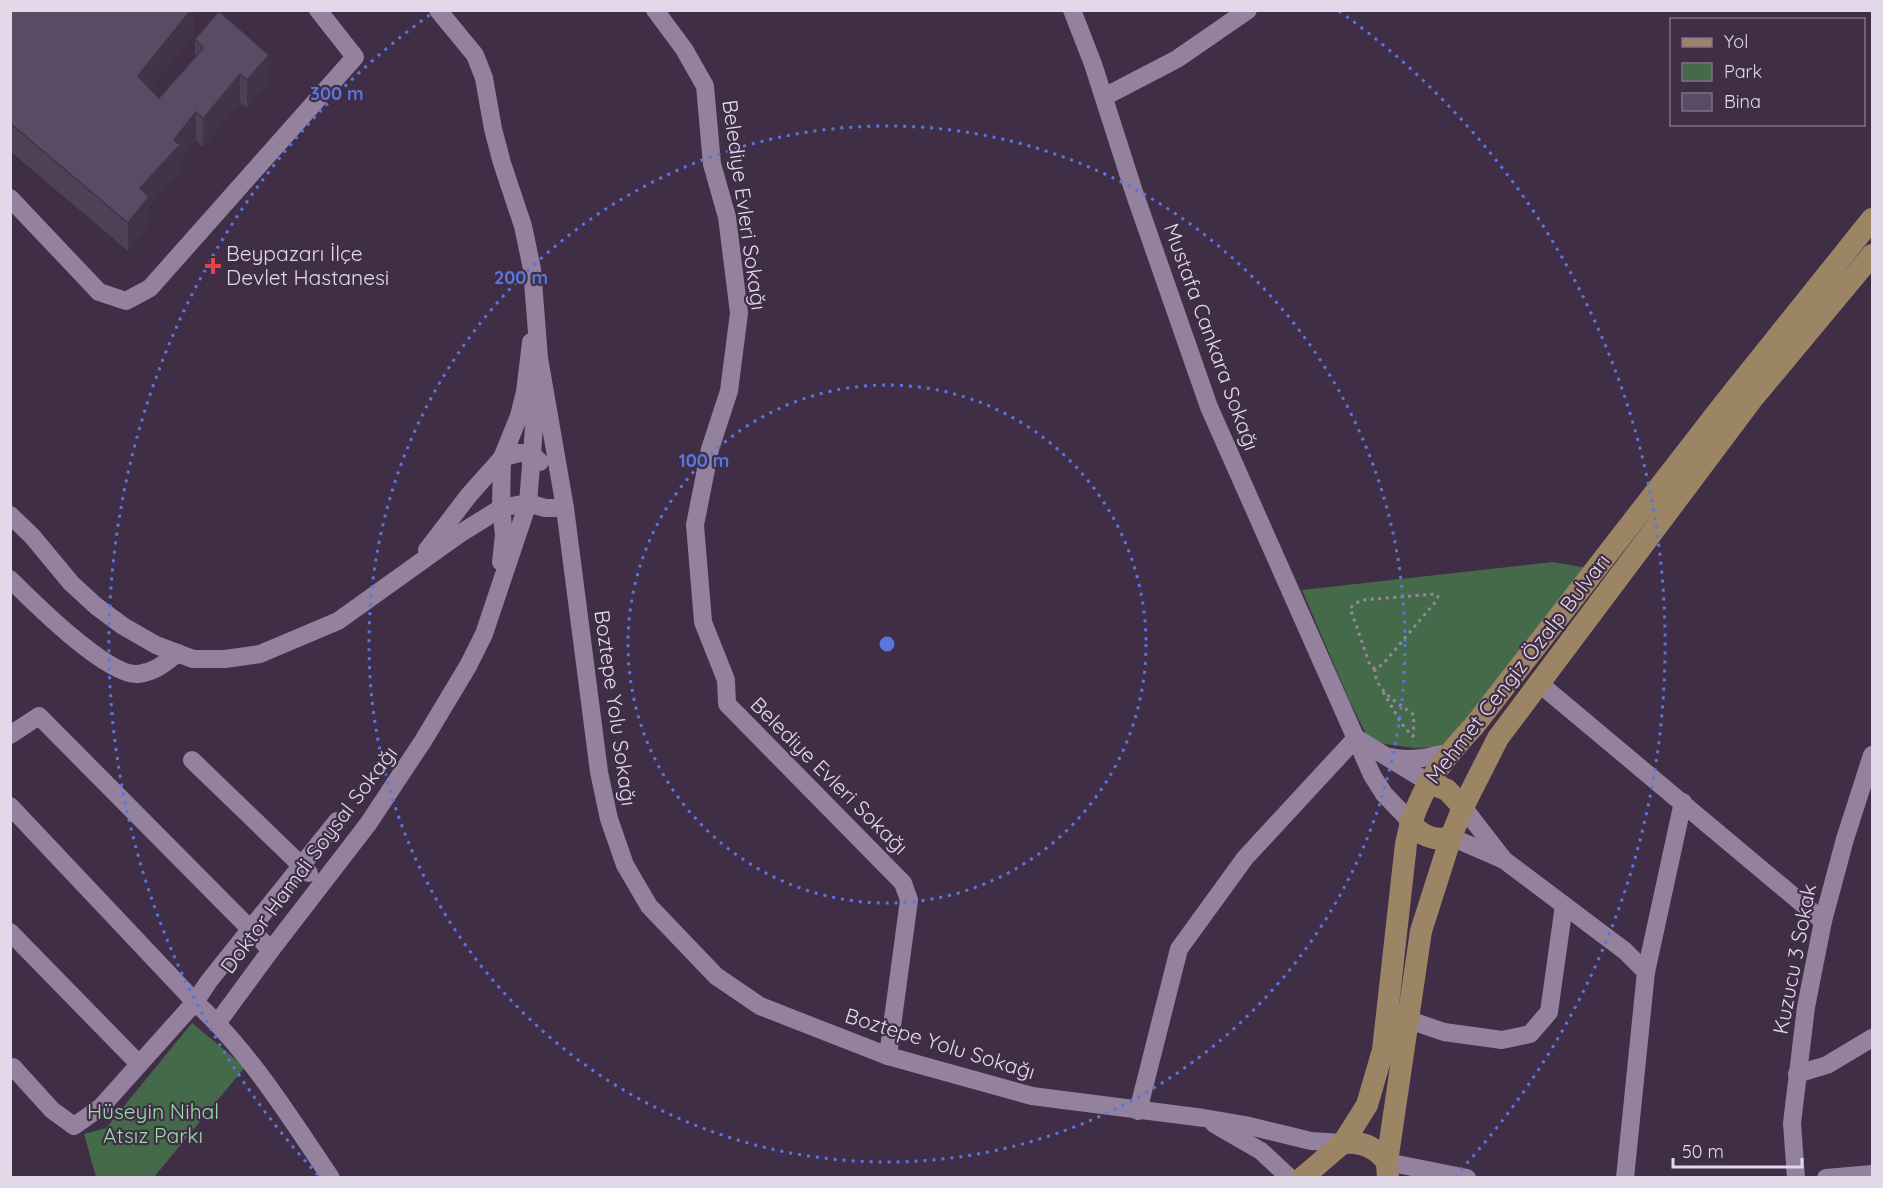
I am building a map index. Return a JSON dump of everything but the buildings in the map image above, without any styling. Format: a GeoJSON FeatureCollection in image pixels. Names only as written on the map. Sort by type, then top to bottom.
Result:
{"type":"FeatureCollection","features":[{"type":"Feature","properties":{"kind":"main road","name":"Mehmet Cengiz Özalp Bulvarı"},"geometry":{"type":"LineString","coordinates":[[1302,1178],[1342,1143],[1367,1105],[1383,1050],[1410,821],[1428,783],[1726,400],[1872,219]]}},
{"type":"Feature","properties":{"kind":"main road","name":"Mehmet Cengiz Özalp Bulvarı"},"geometry":{"type":"LineString","coordinates":[[1388,1170],[1421,931],[1450,837],[1498,738],[1753,398],[1872,255]]}},
{"type":"Feature","properties":{"kind":"main road"},"geometry":{"type":"LineString","coordinates":[[1428,783],[1446,790],[1463,807]]}},
{"type":"Feature","properties":{"kind":"main road"},"geometry":{"type":"LineString","coordinates":[[1410,821],[1419,831],[1429,837],[1440,839],[1450,837]]}},
{"type":"Feature","properties":{"kind":"main road"},"geometry":{"type":"LineString","coordinates":[[1342,1143],[1367,1145],[1382,1155],[1388,1170]]}},
{"type":"Feature","properties":{"kind":"street"},"geometry":{"type":"LineString","coordinates":[[10,198],[99,292],[126,301],[150,288],[355,57],[318,10]]}},
{"type":"Feature","properties":{"kind":"street"},"geometry":{"type":"LineString","coordinates":[[438,10],[475,55],[484,78],[493,129],[524,226],[532,269],[539,358],[565,508]]}},
{"type":"Feature","properties":{"kind":"street","name":"Belediye Evleri Sokağı"},"geometry":{"type":"LineString","coordinates":[[656,10],[684,49],[705,86],[712,164],[727,217],[739,313],[729,391],[710,449],[695,525],[703,622],[726,680],[727,704],[903,883],[909,900],[888,1056]]}},
{"type":"Feature","properties":{"kind":"street","name":"Mustafa Cankara Sokağı"},"geometry":{"type":"LineString","coordinates":[[1072,10],[1104,97],[1134,192],[1209,407],[1372,775],[1384,794],[1410,821]]}},
{"type":"Feature","properties":{"kind":"street"},"geometry":{"type":"LineString","coordinates":[[1104,97],[1177,59],[1248,10]]}},
{"type":"Feature","properties":{"kind":"street"},"geometry":{"type":"LineString","coordinates":[[416,566],[469,495],[502,458],[519,416],[525,392],[526,367],[536,314]]}},
{"type":"Feature","properties":{"kind":"street"},"geometry":{"type":"LineString","coordinates":[[498,594],[528,503],[539,358]]}},
{"type":"Feature","properties":{"kind":"street"},"geometry":{"type":"LineString","coordinates":[[502,458],[519,453],[532,454],[549,471],[565,508]]}},
{"type":"Feature","properties":{"kind":"street"},"geometry":{"type":"LineString","coordinates":[[498,594],[504,535],[501,508],[502,458]]}},
{"type":"Feature","properties":{"kind":"street"},"geometry":{"type":"LineString","coordinates":[[10,515],[32,536],[71,583],[96,606],[156,645],[193,659],[225,659],[260,654],[338,621],[461,533],[501,508],[528,503],[545,508],[565,508]]}},
{"type":"Feature","properties":{"kind":"street","name":"Boztepe Yolu Sokağı"},"geometry":{"type":"LineString","coordinates":[[565,508],[599,772],[609,819],[625,865],[649,906],[716,976],[760,1006],[888,1056],[1032,1096],[1204,1118],[1311,1141],[1342,1143]]}},
{"type":"Feature","properties":{"kind":"street"},"geometry":{"type":"LineString","coordinates":[[10,579],[57,625],[114,666],[135,674],[157,670],[178,654]]}},
{"type":"Feature","properties":{"kind":"street","name":"Doktor Hamdi Soysal Sokağı"},"geometry":{"type":"LineString","coordinates":[[218,1022],[398,781],[447,703],[484,634],[498,594]]}},
{"type":"Feature","properties":{"kind":"street"},"geometry":{"type":"LineString","coordinates":[[1540,684],[1823,921]]}},
{"type":"Feature","properties":{"kind":"street"},"geometry":{"type":"LineString","coordinates":[[10,735],[39,716],[271,950]]}},
{"type":"Feature","properties":{"kind":"street"},"geometry":{"type":"LineString","coordinates":[[1138,1111],[1179,949],[1245,858],[1356,738],[1428,783]]}},
{"type":"Feature","properties":{"kind":"street"},"geometry":{"type":"LineString","coordinates":[[1388,756],[1399,759],[1415,758],[1450,752]]}},
{"type":"Feature","properties":{"kind":"street","name":"Kuzucu 3 Sokak"},"geometry":{"type":"LineString","coordinates":[[1796,1178],[1792,1123],[1806,1007],[1823,921],[1845,839],[1872,755]]}},
{"type":"Feature","properties":{"kind":"street"},"geometry":{"type":"LineString","coordinates":[[192,760],[302,865],[320,886]]}},
{"type":"Feature","properties":{"kind":"street"},"geometry":{"type":"LineString","coordinates":[[1625,1178],[1646,972],[1683,802]]}},
{"type":"Feature","properties":{"kind":"street"},"geometry":{"type":"LineString","coordinates":[[10,807],[195,1002],[218,1022],[263,1078],[331,1178]]}},
{"type":"Feature","properties":{"kind":"street"},"geometry":{"type":"LineString","coordinates":[[1463,807],[1504,860]]}},
{"type":"Feature","properties":{"kind":"street"},"geometry":{"type":"LineString","coordinates":[[11,1066],[52,1110],[74,1126],[101,1107],[195,1002],[209,981],[337,821]]}},
{"type":"Feature","properties":{"kind":"street"},"geometry":{"type":"LineString","coordinates":[[1450,837],[1504,860],[1625,951],[1646,972]]}},
{"type":"Feature","properties":{"kind":"street"},"geometry":{"type":"LineString","coordinates":[[1409,1020],[1444,1032],[1502,1040],[1530,1034],[1549,1012],[1564,905]]}},
{"type":"Feature","properties":{"kind":"street"},"geometry":{"type":"LineString","coordinates":[[10,932],[139,1064]]}},
{"type":"Feature","properties":{"kind":"street"},"geometry":{"type":"LineString","coordinates":[[1797,1074],[1827,1065],[1872,1038]]}},
{"type":"Feature","properties":{"kind":"street"},"geometry":{"type":"LineString","coordinates":[[1204,1118],[1261,1151],[1290,1178]]}},
{"type":"Feature","properties":{"kind":"street"},"geometry":{"type":"LineString","coordinates":[[1388,1170],[1467,1178]]}},
{"type":"Feature","properties":{"kind":"street"},"geometry":{"type":"LineString","coordinates":[[1826,1178],[1872,1174]]}},
{"type":"Feature","properties":{"kind":"path"},"geometry":{"type":"LineString","coordinates":[[1435,594],[1438,596],[1383,664],[1375,669],[1370,665],[1350,608],[1364,600],[1435,594]]}},
{"type":"Feature","properties":{"kind":"path"},"geometry":{"type":"LineString","coordinates":[[1375,669],[1375,676],[1381,688],[1402,724],[1413,737]]}},
{"type":"Feature","properties":{"kind":"path"},"geometry":{"type":"LineString","coordinates":[[1381,688],[1414,715],[1415,758]]}},
{"type":"Feature","properties":{"kind":"green space"},"geometry":{"type":"Polygon","coordinates":[[[1553,562],[1587,568],[1455,734],[1444,744],[1414,748],[1378,743],[1366,734],[1302,590],[1553,562]]]}},
{"type":"Feature","properties":{"kind":"green space","name":"Hüseyin Nihal Atsız Parkı"},"geometry":{"type":"Polygon","coordinates":[[[192,1023],[245,1067],[154,1177],[96,1177],[84,1134],[106,1128],[192,1023]]]}},
{"type":"Feature","properties":{"kind":"place","name":"Beypazarı İlçe Devlet Hastanesi"},"geometry":{"type":"Point","coordinates":[213,266]}}]}
